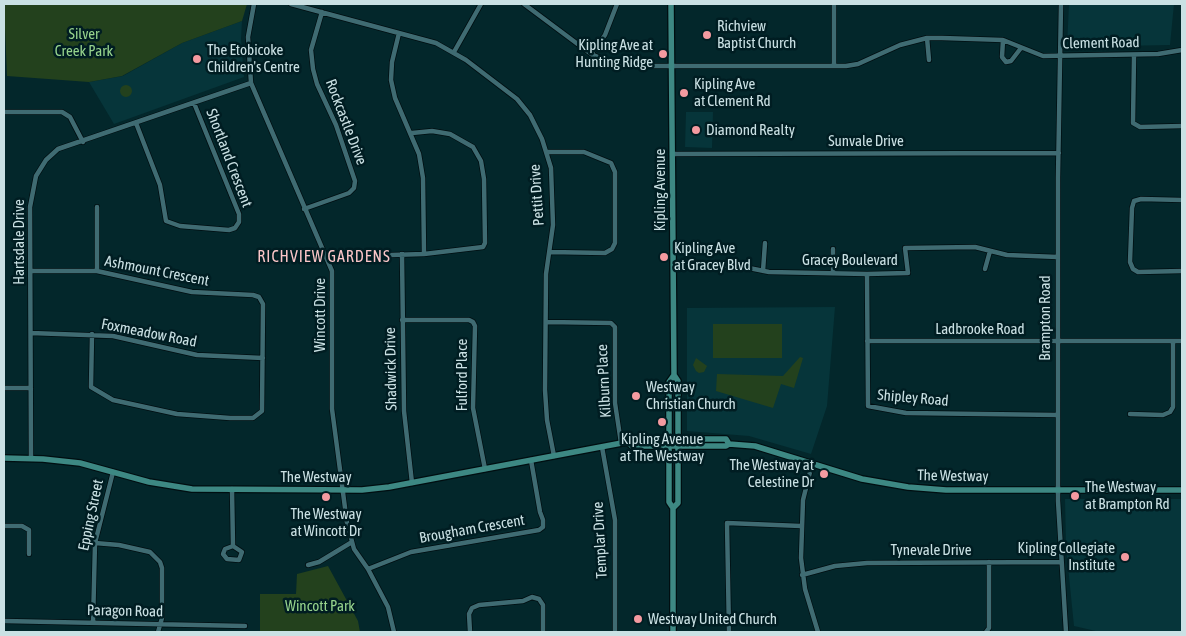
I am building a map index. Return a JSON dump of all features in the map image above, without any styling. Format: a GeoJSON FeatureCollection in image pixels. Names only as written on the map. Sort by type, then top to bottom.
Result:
{"type":"FeatureCollection","features":[{"type":"Feature","properties":{"kind":"main road","name":"Kipling Avenue"},"geometry":{"type":"LineString","coordinates":[[671,4],[670,67],[674,376],[678,381],[678,503],[673,508]]}},
{"type":"Feature","properties":{"kind":"main road","name":"Kipling Avenue"},"geometry":{"type":"LineString","coordinates":[[673,632],[673,508],[669,502],[669,382],[674,376]]}},
{"type":"Feature","properties":{"kind":"main road","name":"The Westway"},"geometry":{"type":"LineString","coordinates":[[4,458],[31,458],[80,463],[170,486],[232,490],[343,490],[376,489],[412,483],[624,442],[631,438],[726,439],[729,444]]}},
{"type":"Feature","properties":{"kind":"main road","name":"The Westway"},"geometry":{"type":"LineString","coordinates":[[624,442],[632,446],[678,447],[726,446],[729,444],[762,448],[862,480],[908,488],[1182,490]]}},
{"type":"Feature","properties":{"kind":"street","name":"Wincott Drive"},"geometry":{"type":"LineString","coordinates":[[254,4],[248,37],[251,83],[330,266],[333,279],[332,404],[352,542],[388,607],[394,632]]}},
{"type":"Feature","properties":{"kind":"street","name":"Pettit Drive"},"geometry":{"type":"LineString","coordinates":[[291,4],[436,43],[454,52],[517,99],[530,115],[542,139],[550,168],[552,209],[550,252],[546,274],[545,390],[547,420],[554,456]]}},
{"type":"Feature","properties":{"kind":"street"},"geometry":{"type":"LineString","coordinates":[[454,52],[481,4]]}},
{"type":"Feature","properties":{"kind":"street","name":"Clement Road"},"geometry":{"type":"LineString","coordinates":[[524,4],[532,6],[590,54],[619,66],[834,66],[858,64],[900,46],[927,38],[1004,40],[1035,54],[1060,56],[1158,54],[1182,50]]}},
{"type":"Feature","properties":{"kind":"street"},"geometry":{"type":"LineString","coordinates":[[590,54],[605,35],[617,4]]}},
{"type":"Feature","properties":{"kind":"street"},"geometry":{"type":"LineString","coordinates":[[834,4],[834,66]]}},
{"type":"Feature","properties":{"kind":"street","name":"Brampton Road"},"geometry":{"type":"LineString","coordinates":[[1061,4],[1058,490],[1066,632]]}},
{"type":"Feature","properties":{"kind":"street","name":"Rockcastle Drive"},"geometry":{"type":"LineString","coordinates":[[304,209],[349,193],[354,188],[355,181],[336,125],[317,84],[314,69],[311,50],[322,12]]}},
{"type":"Feature","properties":{"kind":"street"},"geometry":{"type":"LineString","coordinates":[[399,33],[392,62],[391,80],[396,98],[412,133],[419,154],[423,178],[424,254]]}},
{"type":"Feature","properties":{"kind":"street"},"geometry":{"type":"LineString","coordinates":[[927,38],[929,60]]}},
{"type":"Feature","properties":{"kind":"street"},"geometry":{"type":"LineString","coordinates":[[1004,40],[1002,58],[1006,62],[1011,61],[1021,48]]}},
{"type":"Feature","properties":{"kind":"street"},"geometry":{"type":"LineString","coordinates":[[1134,55],[1133,123],[1140,127],[1182,126]]}},
{"type":"Feature","properties":{"kind":"street","name":"Hartsdale Drive"},"geometry":{"type":"LineString","coordinates":[[31,458],[30,207],[36,176],[46,160],[58,149],[251,83]]}},
{"type":"Feature","properties":{"kind":"street","name":"Shortland Crescent"},"geometry":{"type":"LineString","coordinates":[[136,123],[160,185],[166,221],[180,226],[228,230],[235,228],[239,222],[239,214],[194,103]]}},
{"type":"Feature","properties":{"kind":"street"},"geometry":{"type":"LineString","coordinates":[[4,112],[62,112],[70,117],[83,142]]}},
{"type":"Feature","properties":{"kind":"street"},"geometry":{"type":"LineString","coordinates":[[326,257],[424,254],[483,247],[485,243],[484,179],[481,161],[473,147],[450,134],[432,131],[412,133]]}},
{"type":"Feature","properties":{"kind":"street"},"geometry":{"type":"LineString","coordinates":[[546,152],[584,152],[611,163],[615,172],[615,243],[612,249],[605,253],[550,252]]}},
{"type":"Feature","properties":{"kind":"street","name":"Sunvale Drive"},"geometry":{"type":"LineString","coordinates":[[672,154],[1059,153]]}},
{"type":"Feature","properties":{"kind":"street"},"geometry":{"type":"LineString","coordinates":[[1182,200],[1140,199],[1134,201],[1132,208],[1130,262],[1133,269],[1138,272],[1182,271]]}},
{"type":"Feature","properties":{"kind":"street"},"geometry":{"type":"LineString","coordinates":[[96,207],[97,271]]}},
{"type":"Feature","properties":{"kind":"street"},"geometry":{"type":"LineString","coordinates":[[763,271],[765,243]]}},
{"type":"Feature","properties":{"kind":"street","name":"Gracey Boulevard"},"geometry":{"type":"LineString","coordinates":[[673,265],[739,266],[763,271],[867,274],[908,273],[905,248],[975,247],[1007,255],[1058,257]]}},
{"type":"Feature","properties":{"kind":"street"},"geometry":{"type":"LineString","coordinates":[[832,249],[833,272]]}},
{"type":"Feature","properties":{"kind":"street"},"geometry":{"type":"LineString","coordinates":[[985,269],[990,251]]}},
{"type":"Feature","properties":{"kind":"street","name":"Shadwick Drive"},"geometry":{"type":"LineString","coordinates":[[402,254],[404,411],[412,483]]}},
{"type":"Feature","properties":{"kind":"street","name":"Ashmount Crescent"},"geometry":{"type":"LineString","coordinates":[[31,271],[97,271],[192,292],[253,295],[259,298],[263,304],[263,404],[259,416],[254,418],[230,418],[177,414],[113,400],[91,387],[92,334]]}},
{"type":"Feature","properties":{"kind":"street","name":"Shipley Road"},"geometry":{"type":"LineString","coordinates":[[867,274],[868,406],[906,413],[1058,415]]}},
{"type":"Feature","properties":{"kind":"street","name":"Fulford Place"},"geometry":{"type":"LineString","coordinates":[[402,320],[469,320],[473,322],[475,326],[473,408],[485,469]]}},
{"type":"Feature","properties":{"kind":"street","name":"Kilburn Place"},"geometry":{"type":"LineString","coordinates":[[547,322],[611,323],[615,327],[615,403],[624,442]]}},
{"type":"Feature","properties":{"kind":"street","name":"Foxmeadow Road"},"geometry":{"type":"LineString","coordinates":[[31,333],[113,336],[197,356],[263,358]]}},
{"type":"Feature","properties":{"kind":"street","name":"Ladbrooke Road"},"geometry":{"type":"LineString","coordinates":[[867,341],[1182,341]]}},
{"type":"Feature","properties":{"kind":"street"},"geometry":{"type":"LineString","coordinates":[[1130,414],[1164,414],[1170,412],[1173,407],[1173,341]]}},
{"type":"Feature","properties":{"kind":"street"},"geometry":{"type":"LineString","coordinates":[[4,388],[31,388]]}},
{"type":"Feature","properties":{"kind":"street","name":"Templar Drive"},"geometry":{"type":"LineString","coordinates":[[602,446],[615,520],[615,632]]}},
{"type":"Feature","properties":{"kind":"street","name":"Brougham Crescent"},"geometry":{"type":"LineString","coordinates":[[368,569],[411,552],[539,530],[543,527],[543,520],[531,460]]}},
{"type":"Feature","properties":{"kind":"street"},"geometry":{"type":"LineString","coordinates":[[812,464],[802,500],[802,575],[810,611],[818,632]]}},
{"type":"Feature","properties":{"kind":"street","name":"Epping Street"},"geometry":{"type":"LineString","coordinates":[[93,623],[95,543],[113,472]]}},
{"type":"Feature","properties":{"kind":"street"},"geometry":{"type":"LineString","coordinates":[[232,490],[233,546]]}},
{"type":"Feature","properties":{"kind":"street"},"geometry":{"type":"LineString","coordinates":[[729,632],[727,523],[801,526]]}},
{"type":"Feature","properties":{"kind":"street"},"geometry":{"type":"LineString","coordinates":[[4,526],[22,526],[29,530],[29,554]]}},
{"type":"Feature","properties":{"kind":"street"},"geometry":{"type":"LineString","coordinates":[[308,565],[319,562],[352,542]]}},
{"type":"Feature","properties":{"kind":"street"},"geometry":{"type":"LineString","coordinates":[[95,543],[126,546],[150,552],[156,556],[162,568],[158,632]]}},
{"type":"Feature","properties":{"kind":"street"},"geometry":{"type":"LineString","coordinates":[[986,632],[989,628],[989,562]]}},
{"type":"Feature","properties":{"kind":"street","name":"Tynevale Drive"},"geometry":{"type":"LineString","coordinates":[[802,575],[851,564],[1061,562]]}},
{"type":"Feature","properties":{"kind":"street"},"geometry":{"type":"LineString","coordinates":[[470,632],[469,614],[472,608],[479,605],[523,601],[532,597],[539,599],[543,605],[543,632]]}},
{"type":"Feature","properties":{"kind":"street","name":"Paragon Road"},"geometry":{"type":"LineString","coordinates":[[4,621],[245,626]]}},
{"type":"Feature","properties":{"kind":"shaded area"},"geometry":{"type":"Polygon","coordinates":[[[1069,4],[1174,4],[1170,45],[1067,47],[1069,4]]]}},
{"type":"Feature","properties":{"kind":"shaded area","name":"The Etobicoke Children's Centre"},"geometry":{"type":"Polygon","coordinates":[[[242,21],[241,39],[244,77],[114,124],[89,82],[123,76],[182,43],[242,21]]]}},
{"type":"Feature","properties":{"kind":"shaded area"},"geometry":{"type":"Polygon","coordinates":[[[686,112],[713,112],[712,148],[685,147],[686,112]]]}},
{"type":"Feature","properties":{"kind":"shaded area"},"geometry":{"type":"Polygon","coordinates":[[[835,307],[827,406],[811,454],[749,436],[687,431],[687,308],[835,307]]]}},
{"type":"Feature","properties":{"kind":"shaded area","name":"Kipling Collegiate Institute"},"geometry":{"type":"Polygon","coordinates":[[[1065,499],[1182,499],[1182,632],[1100,632],[1074,626],[1066,547],[1065,499]]]}},
{"type":"Feature","properties":{"kind":"green space","name":"Silver Creek Park"},"geometry":{"type":"Polygon","coordinates":[[[4,4],[247,4],[242,21],[182,43],[122,76],[89,82],[7,76],[4,4]]]}},
{"type":"Feature","properties":{"kind":"green space"},"geometry":{"type":"Polygon","coordinates":[[[124,85],[128,85],[132,91],[128,97],[124,97],[120,93],[120,89],[124,85]]]}},
{"type":"Feature","properties":{"kind":"green space"},"geometry":{"type":"Polygon","coordinates":[[[713,324],[782,324],[782,358],[713,358],[713,324]]]}},
{"type":"Feature","properties":{"kind":"green space"},"geometry":{"type":"Polygon","coordinates":[[[800,357],[803,358],[794,388],[781,384],[773,408],[716,391],[717,374],[783,376],[800,357]]]}},
{"type":"Feature","properties":{"kind":"green space"},"geometry":{"type":"Polygon","coordinates":[[[696,358],[707,366],[704,372],[699,373],[696,371],[693,365],[696,358]]]}},
{"type":"Feature","properties":{"kind":"green space","name":"Wincott Park"},"geometry":{"type":"Polygon","coordinates":[[[328,566],[358,621],[360,632],[260,632],[260,594],[296,594],[297,574],[328,566]]]}},
{"type":"Feature","properties":{"kind":"place","name":"Richview Baptist Church"},"geometry":{"type":"Point","coordinates":[707,35]}},
{"type":"Feature","properties":{"kind":"place","name":"Kipling Ave at Hunting Ridge"},"geometry":{"type":"Point","coordinates":[663,54]}},
{"type":"Feature","properties":{"kind":"place","name":"The Etobicoke Children's Centre"},"geometry":{"type":"Point","coordinates":[197,59]}},
{"type":"Feature","properties":{"kind":"place","name":"Kipling Ave at Clement Rd"},"geometry":{"type":"Point","coordinates":[684,93]}},
{"type":"Feature","properties":{"kind":"place","name":"Diamond Realty"},"geometry":{"type":"Point","coordinates":[696,130]}},
{"type":"Feature","properties":{"kind":"place","name":"Kipling Ave at Gracey Blvd"},"geometry":{"type":"Point","coordinates":[664,257]}},
{"type":"Feature","properties":{"kind":"place","name":"Westway Christian Church"},"geometry":{"type":"Point","coordinates":[636,396]}},
{"type":"Feature","properties":{"kind":"place","name":"Kipling Avenue at The Westway"},"geometry":{"type":"Point","coordinates":[662,422]}},
{"type":"Feature","properties":{"kind":"place","name":"The Westway at Celestine Dr"},"geometry":{"type":"Point","coordinates":[824,474]}},
{"type":"Feature","properties":{"kind":"place","name":"The Westway at Brampton Rd"},"geometry":{"type":"Point","coordinates":[1075,496]}},
{"type":"Feature","properties":{"kind":"place","name":"The Westway at Wincott Dr"},"geometry":{"type":"Point","coordinates":[326,497]}},
{"type":"Feature","properties":{"kind":"place","name":"Kipling Collegiate Institute"},"geometry":{"type":"Point","coordinates":[1125,557]}},
{"type":"Feature","properties":{"kind":"place","name":"Westway United Church"},"geometry":{"type":"Point","coordinates":[638,619]}},
{"type":"Feature","properties":{"kind":"district","name":"RICHVIEW GARDENS"},"geometry":{"type":"Point","coordinates":[324,257]}}]}
